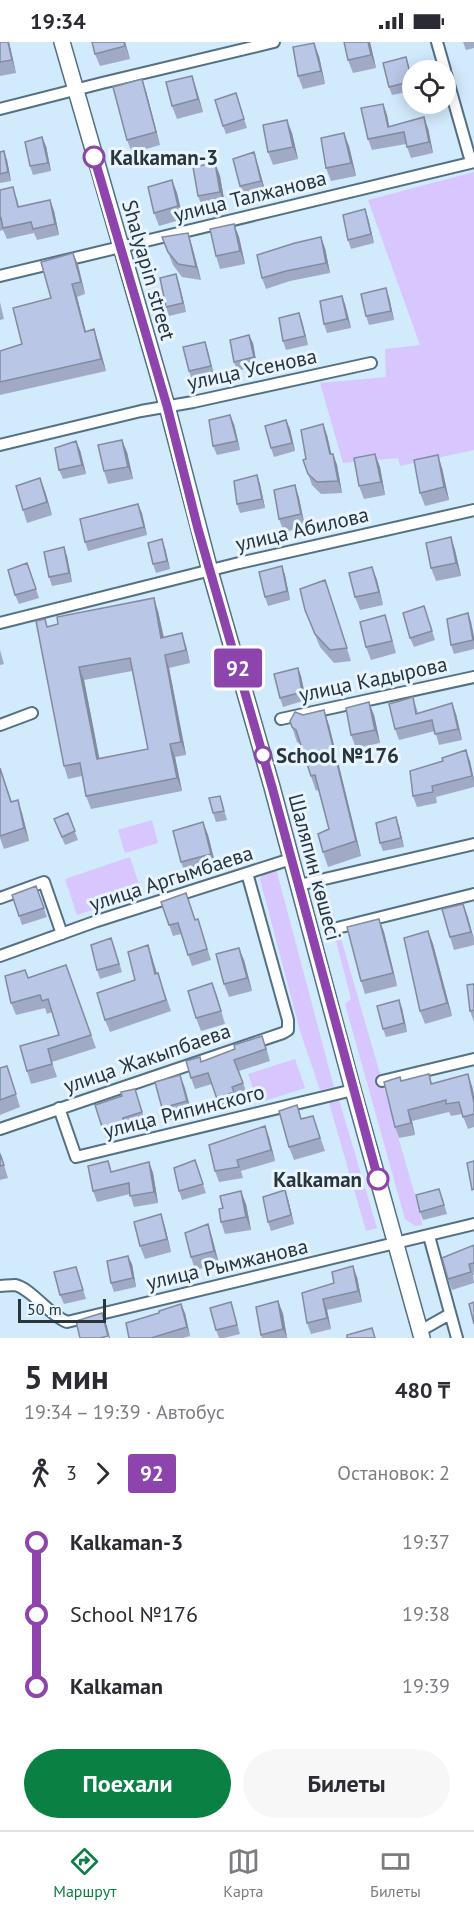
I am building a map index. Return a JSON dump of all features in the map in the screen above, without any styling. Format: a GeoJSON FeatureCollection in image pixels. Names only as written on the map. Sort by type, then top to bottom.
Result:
{"type":"FeatureCollection","features":[{"type":"Feature","properties":{"kind":"main road","name":"Shalyapin street"},"geometry":{"type":"LineString","coordinates":[[62,42],[167,406]]}},
{"type":"Feature","properties":{"kind":"main road","name":"Шаляпин көшесі"},"geometry":{"type":"LineString","coordinates":[[167,406],[210,571],[299,885],[421,1335]]}},
{"type":"Feature","properties":{"kind":"street"},"geometry":{"type":"LineString","coordinates":[[0,109],[274,42]]}},
{"type":"Feature","properties":{"kind":"street"},"geometry":{"type":"LineString","coordinates":[[436,42],[441,60]]}},
{"type":"Feature","properties":{"kind":"street"},"geometry":{"type":"LineString","coordinates":[[456,109],[472,162]]}},
{"type":"Feature","properties":{"kind":"street","name":"улица Талжанова"},"geometry":{"type":"LineString","coordinates":[[0,276],[472,162]]}},
{"type":"Feature","properties":{"kind":"street","name":"улица Усенова"},"geometry":{"type":"LineString","coordinates":[[0,445],[141,411],[371,363]]}},
{"type":"Feature","properties":{"kind":"street","name":"улица Абилова"},"geometry":{"type":"LineString","coordinates":[[0,623],[210,571],[474,510]]}},
{"type":"Feature","properties":{"kind":"street","name":"улица Кадырова"},"geometry":{"type":"LineString","coordinates":[[281,719],[474,677]]}},
{"type":"Feature","properties":{"kind":"street"},"geometry":{"type":"LineString","coordinates":[[0,725],[32,713]]}},
{"type":"Feature","properties":{"kind":"street"},"geometry":{"type":"LineString","coordinates":[[299,885],[474,844]]}},
{"type":"Feature","properties":{"kind":"street","name":"улица Аргымбаева"},"geometry":{"type":"LineString","coordinates":[[0,956],[291,859]]}},
{"type":"Feature","properties":{"kind":"street","name":"улица Жакыпбаева"},"geometry":{"type":"LineString","coordinates":[[0,1129],[284,1033],[288,1029],[288,1020],[247,873]]}},
{"type":"Feature","properties":{"kind":"street"},"geometry":{"type":"LineString","coordinates":[[0,898],[44,882],[62,934]]}},
{"type":"Feature","properties":{"kind":"street"},"geometry":{"type":"LineString","coordinates":[[337,928],[474,894]]}},
{"type":"Feature","properties":{"kind":"street"},"geometry":{"type":"LineString","coordinates":[[382,1081],[474,1059]]}},
{"type":"Feature","properties":{"kind":"street","name":"улица Рипинского"},"geometry":{"type":"LineString","coordinates":[[59,1108],[76,1157],[353,1090]]}},
{"type":"Feature","properties":{"kind":"street","name":"улица Рымжанова"},"geometry":{"type":"LineString","coordinates":[[0,1286],[16,1285],[33,1296],[56,1318],[67,1322],[474,1224]]}},
{"type":"Feature","properties":{"kind":"street"},"geometry":{"type":"LineString","coordinates":[[429,1236],[457,1338]]}},
{"type":"Feature","properties":{"kind":"street"},"geometry":{"type":"LineString","coordinates":[[421,1335],[450,1314]]}},
{"type":"Feature","properties":{"kind":"shaded area"},"geometry":{"type":"Polygon","coordinates":[[[474,172],[474,450],[400,466],[398,458],[343,463],[320,383],[386,377],[385,349],[420,345],[368,200],[474,172]]]}},
{"type":"Feature","properties":{"kind":"shaded area"},"geometry":{"type":"Polygon","coordinates":[[[152,820],[158,843],[125,853],[118,830],[152,820]]]}},
{"type":"Feature","properties":{"kind":"shaded area"},"geometry":{"type":"Polygon","coordinates":[[[130,857],[142,893],[77,915],[65,879],[130,857]]]}},
{"type":"Feature","properties":{"kind":"shaded area"},"geometry":{"type":"Polygon","coordinates":[[[275,865],[334,1087],[320,1090],[300,1031],[260,879],[266,868],[275,865]]]}},
{"type":"Feature","properties":{"kind":"shaded area"},"geometry":{"type":"Polygon","coordinates":[[[327,890],[422,1225],[415,1226],[405,1219],[345,1004],[351,999],[336,941],[329,942],[317,898],[321,891],[327,890]]]}},
{"type":"Feature","properties":{"kind":"shaded area"},"geometry":{"type":"Polygon","coordinates":[[[295,1059],[305,1088],[258,1103],[248,1074],[295,1059]]]}},
{"type":"Feature","properties":{"kind":"shaded area"},"geometry":{"type":"Polygon","coordinates":[[[337,1093],[377,1228],[366,1231],[327,1096],[337,1093]]]}},
{"type":"Feature","properties":{"kind":"building"},"geometry":{"type":"Polygon","coordinates":[[[0,42],[8,42],[12,60],[0,62],[0,42]]]}},
{"type":"Feature","properties":{"kind":"building"},"geometry":{"type":"Polygon","coordinates":[[[92,42],[124,42],[125,46],[95,54],[92,42]]]}},
{"type":"Feature","properties":{"kind":"building"},"geometry":{"type":"Polygon","coordinates":[[[344,42],[368,42],[371,55],[348,60],[344,42]]]}},
{"type":"Feature","properties":{"kind":"building"},"geometry":{"type":"Polygon","coordinates":[[[314,43],[321,71],[298,76],[293,47],[314,43]]]}},
{"type":"Feature","properties":{"kind":"building"},"geometry":{"type":"Polygon","coordinates":[[[406,57],[407,60],[402,60],[402,84],[389,87],[383,63],[406,57]]]}},
{"type":"Feature","properties":{"kind":"building"},"geometry":{"type":"Polygon","coordinates":[[[192,76],[198,99],[172,106],[166,82],[192,76]]]}},
{"type":"Feature","properties":{"kind":"building"},"geometry":{"type":"Polygon","coordinates":[[[142,79],[156,132],[127,140],[113,87],[142,79]]]}},
{"type":"Feature","properties":{"kind":"building"},"geometry":{"type":"Polygon","coordinates":[[[236,93],[244,119],[223,126],[215,100],[236,93]]]}},
{"type":"Feature","properties":{"kind":"building"},"geometry":{"type":"Polygon","coordinates":[[[383,104],[388,127],[424,117],[429,142],[407,147],[404,132],[368,139],[361,108],[383,104]]]}},
{"type":"Feature","properties":{"kind":"building"},"geometry":{"type":"Polygon","coordinates":[[[287,120],[293,147],[268,152],[263,125],[287,120]]]}},
{"type":"Feature","properties":{"kind":"building"},"geometry":{"type":"Polygon","coordinates":[[[344,133],[351,163],[326,168],[321,138],[344,133]]]}},
{"type":"Feature","properties":{"kind":"building"},"geometry":{"type":"Polygon","coordinates":[[[42,137],[48,163],[30,166],[25,142],[42,137]]]}},
{"type":"Feature","properties":{"kind":"building"},"geometry":{"type":"Polygon","coordinates":[[[4,151],[8,172],[0,174],[0,152],[4,151]]]}},
{"type":"Feature","properties":{"kind":"building"},"geometry":{"type":"Polygon","coordinates":[[[254,152],[261,181],[240,186],[233,159],[254,152]]]}},
{"type":"Feature","properties":{"kind":"building"},"geometry":{"type":"Polygon","coordinates":[[[215,163],[220,192],[198,196],[193,167],[215,163]]]}},
{"type":"Feature","properties":{"kind":"building"},"geometry":{"type":"Polygon","coordinates":[[[172,180],[178,206],[154,213],[148,187],[172,180]]]}},
{"type":"Feature","properties":{"kind":"building"},"geometry":{"type":"Polygon","coordinates":[[[13,187],[18,207],[50,200],[55,224],[33,229],[31,222],[3,228],[0,219],[0,190],[13,187]]]}},
{"type":"Feature","properties":{"kind":"building"},"geometry":{"type":"Polygon","coordinates":[[[365,209],[371,234],[348,240],[343,215],[365,209]]]}},
{"type":"Feature","properties":{"kind":"building"},"geometry":{"type":"Polygon","coordinates":[[[234,224],[240,251],[216,256],[210,229],[234,224]]]}},
{"type":"Feature","properties":{"kind":"building"},"geometry":{"type":"Polygon","coordinates":[[[188,233],[196,267],[178,264],[168,252],[162,237],[188,233]]]}},
{"type":"Feature","properties":{"kind":"building"},"geometry":{"type":"Polygon","coordinates":[[[321,237],[326,263],[262,278],[257,255],[321,237]]]}},
{"type":"Feature","properties":{"kind":"building"},"geometry":{"type":"Polygon","coordinates":[[[73,253],[81,282],[72,284],[85,332],[94,329],[101,359],[0,382],[0,351],[22,344],[13,308],[51,298],[41,262],[73,253]]]}},
{"type":"Feature","properties":{"kind":"building"},"geometry":{"type":"Polygon","coordinates":[[[176,274],[183,303],[166,307],[160,278],[176,274]]]}},
{"type":"Feature","properties":{"kind":"building"},"geometry":{"type":"Polygon","coordinates":[[[386,288],[391,311],[366,316],[361,294],[386,288]]]}},
{"type":"Feature","properties":{"kind":"building"},"geometry":{"type":"Polygon","coordinates":[[[342,296],[347,319],[324,324],[320,301],[342,296]]]}},
{"type":"Feature","properties":{"kind":"building"},"geometry":{"type":"Polygon","coordinates":[[[299,313],[305,336],[283,341],[279,318],[299,313]]]}},
{"type":"Feature","properties":{"kind":"building"},"geometry":{"type":"Polygon","coordinates":[[[249,335],[254,357],[234,362],[230,340],[249,335]]]}},
{"type":"Feature","properties":{"kind":"building"},"geometry":{"type":"Polygon","coordinates":[[[205,342],[211,366],[189,371],[183,347],[205,342]]]}},
{"type":"Feature","properties":{"kind":"building"},"geometry":{"type":"Polygon","coordinates":[[[230,415],[237,441],[213,446],[209,420],[230,415]]]}},
{"type":"Feature","properties":{"kind":"building"},"geometry":{"type":"Polygon","coordinates":[[[286,420],[292,443],[271,448],[265,426],[286,420]]]}},
{"type":"Feature","properties":{"kind":"building"},"geometry":{"type":"Polygon","coordinates":[[[323,424],[330,454],[333,454],[338,481],[317,482],[308,474],[303,460],[306,459],[301,430],[323,424]]]}},
{"type":"Feature","properties":{"kind":"building"},"geometry":{"type":"Polygon","coordinates":[[[122,440],[128,467],[104,471],[98,445],[122,440]]]}},
{"type":"Feature","properties":{"kind":"building"},"geometry":{"type":"Polygon","coordinates":[[[76,441],[82,465],[59,470],[55,448],[76,441]]]}},
{"type":"Feature","properties":{"kind":"building"},"geometry":{"type":"Polygon","coordinates":[[[375,454],[381,482],[359,486],[354,458],[375,454]]]}},
{"type":"Feature","properties":{"kind":"building"},"geometry":{"type":"Polygon","coordinates":[[[438,455],[444,487],[420,493],[414,460],[438,455]]]}},
{"type":"Feature","properties":{"kind":"building"},"geometry":{"type":"Polygon","coordinates":[[[257,475],[262,499],[237,504],[234,481],[257,475]]]}},
{"type":"Feature","properties":{"kind":"building"},"geometry":{"type":"Polygon","coordinates":[[[40,478],[47,502],[23,510],[16,486],[40,478]]]}},
{"type":"Feature","properties":{"kind":"building"},"geometry":{"type":"Polygon","coordinates":[[[295,485],[301,514],[279,519],[274,490],[295,485]]]}},
{"type":"Feature","properties":{"kind":"building"},"geometry":{"type":"Polygon","coordinates":[[[138,504],[144,527],[85,542],[80,519],[138,504]]]}},
{"type":"Feature","properties":{"kind":"building"},"geometry":{"type":"Polygon","coordinates":[[[451,537],[456,563],[431,568],[426,543],[451,537]]]}},
{"type":"Feature","properties":{"kind":"building"},"geometry":{"type":"Polygon","coordinates":[[[162,539],[167,561],[153,564],[148,543],[162,539]]]}},
{"type":"Feature","properties":{"kind":"building"},"geometry":{"type":"Polygon","coordinates":[[[64,547],[69,573],[49,577],[44,552],[64,547]]]}},
{"type":"Feature","properties":{"kind":"building"},"geometry":{"type":"Polygon","coordinates":[[[27,563],[36,589],[15,595],[8,570],[27,563]]]}},
{"type":"Feature","properties":{"kind":"building"},"geometry":{"type":"Polygon","coordinates":[[[282,566],[287,591],[265,597],[259,572],[282,566]]]}},
{"type":"Feature","properties":{"kind":"building"},"geometry":{"type":"Polygon","coordinates":[[[372,567],[379,592],[355,597],[349,573],[372,567]]]}},
{"type":"Feature","properties":{"kind":"building"},"geometry":{"type":"Polygon","coordinates":[[[325,580],[347,648],[330,650],[315,634],[305,610],[300,589],[325,580]]]}},
{"type":"Feature","properties":{"kind":"building"},"geometry":{"type":"Polygon","coordinates":[[[154,598],[161,638],[182,633],[186,650],[165,655],[181,742],[170,744],[177,778],[86,796],[80,763],[64,766],[36,621],[45,619],[47,627],[58,624],[57,617],[154,598]],[[130,658],[79,667],[97,759],[148,749],[130,658]]]}},
{"type":"Feature","properties":{"kind":"building"},"geometry":{"type":"Polygon","coordinates":[[[424,606],[432,631],[410,638],[403,613],[424,606]]]}},
{"type":"Feature","properties":{"kind":"building"},"geometry":{"type":"Polygon","coordinates":[[[468,613],[473,640],[451,645],[447,619],[468,613]]]}},
{"type":"Feature","properties":{"kind":"building"},"geometry":{"type":"Polygon","coordinates":[[[385,615],[392,641],[366,647],[360,622],[385,615]]]}},
{"type":"Feature","properties":{"kind":"building"},"geometry":{"type":"Polygon","coordinates":[[[298,668],[302,692],[280,698],[274,674],[298,668]]]}},
{"type":"Feature","properties":{"kind":"building"},"geometry":{"type":"Polygon","coordinates":[[[413,697],[416,714],[452,703],[458,729],[435,734],[432,720],[395,729],[389,704],[413,697]]]}},
{"type":"Feature","properties":{"kind":"building"},"geometry":{"type":"Polygon","coordinates":[[[369,702],[375,730],[351,735],[346,708],[369,702]]]}},
{"type":"Feature","properties":{"kind":"building"},"geometry":{"type":"Polygon","coordinates":[[[324,710],[356,841],[323,852],[318,834],[329,829],[315,775],[311,776],[296,730],[290,721],[295,712],[303,715],[324,710]]]}},
{"type":"Feature","properties":{"kind":"building"},"geometry":{"type":"Polygon","coordinates":[[[466,750],[472,776],[432,786],[433,792],[413,796],[410,771],[443,761],[442,758],[466,750]]]}},
{"type":"Feature","properties":{"kind":"building"},"geometry":{"type":"Polygon","coordinates":[[[0,768],[11,802],[18,800],[24,828],[0,836],[0,768]]]}},
{"type":"Feature","properties":{"kind":"building"},"geometry":{"type":"Polygon","coordinates":[[[220,796],[224,811],[213,813],[209,798],[220,796]]]}},
{"type":"Feature","properties":{"kind":"building"},"geometry":{"type":"Polygon","coordinates":[[[68,813],[75,831],[62,837],[54,819],[68,813]]]}},
{"type":"Feature","properties":{"kind":"building"},"geometry":{"type":"Polygon","coordinates":[[[396,817],[401,838],[380,843],[376,823],[396,817]]]}},
{"type":"Feature","properties":{"kind":"building"},"geometry":{"type":"Polygon","coordinates":[[[203,822],[211,854],[181,862],[173,831],[203,822]]]}},
{"type":"Feature","properties":{"kind":"building"},"geometry":{"type":"Polygon","coordinates":[[[36,886],[44,908],[19,916],[12,895],[36,886]]]}},
{"type":"Feature","properties":{"kind":"building"},"geometry":{"type":"Polygon","coordinates":[[[186,893],[195,920],[198,919],[207,949],[188,955],[178,923],[169,925],[161,902],[186,893]]]}},
{"type":"Feature","properties":{"kind":"building"},"geometry":{"type":"Polygon","coordinates":[[[463,904],[471,932],[450,937],[442,909],[463,904]]]}},
{"type":"Feature","properties":{"kind":"building"},"geometry":{"type":"Polygon","coordinates":[[[379,919],[393,973],[361,981],[347,927],[379,919]]]}},
{"type":"Feature","properties":{"kind":"building"},"geometry":{"type":"Polygon","coordinates":[[[428,931],[447,1003],[420,1011],[404,938],[428,931]]]}},
{"type":"Feature","properties":{"kind":"building"},"geometry":{"type":"Polygon","coordinates":[[[111,938],[119,964],[97,970],[91,945],[111,938]]]}},
{"type":"Feature","properties":{"kind":"building"},"geometry":{"type":"Polygon","coordinates":[[[148,945],[155,974],[158,973],[166,1000],[105,1020],[97,993],[135,980],[128,952],[148,945]]]}},
{"type":"Feature","properties":{"kind":"building"},"geometry":{"type":"Polygon","coordinates":[[[239,948],[247,978],[224,984],[216,954],[239,948]]]}},
{"type":"Feature","properties":{"kind":"building"},"geometry":{"type":"Polygon","coordinates":[[[66,965],[91,1035],[48,1049],[52,1064],[27,1071],[20,1046],[59,1035],[48,999],[42,1001],[40,995],[11,1003],[5,976],[25,970],[28,978],[66,965]]]}},
{"type":"Feature","properties":{"kind":"building"},"geometry":{"type":"Polygon","coordinates":[[[212,983],[221,1011],[196,1018],[188,991],[212,983]]]}},
{"type":"Feature","properties":{"kind":"building"},"geometry":{"type":"Polygon","coordinates":[[[474,984],[474,1010],[470,1011],[467,985],[474,984]]]}},
{"type":"Feature","properties":{"kind":"building"},"geometry":{"type":"Polygon","coordinates":[[[399,1000],[404,1023],[383,1029],[377,1006],[399,1000]]]}},
{"type":"Feature","properties":{"kind":"building"},"geometry":{"type":"Polygon","coordinates":[[[262,1036],[266,1049],[234,1060],[243,1083],[232,1087],[234,1092],[217,1099],[208,1073],[191,1078],[186,1061],[200,1057],[201,1062],[235,1049],[234,1045],[262,1036]]]}},
{"type":"Feature","properties":{"kind":"building"},"geometry":{"type":"Polygon","coordinates":[[[7,1066],[16,1094],[0,1100],[0,1068],[7,1066]]]}},
{"type":"Feature","properties":{"kind":"building"},"geometry":{"type":"Polygon","coordinates":[[[429,1074],[431,1084],[468,1074],[474,1114],[463,1117],[459,1102],[446,1104],[446,1100],[408,1110],[411,1123],[395,1127],[384,1082],[400,1077],[401,1081],[429,1074]]]}},
{"type":"Feature","properties":{"kind":"building"},"geometry":{"type":"Polygon","coordinates":[[[180,1075],[187,1101],[162,1108],[155,1082],[180,1075]]]}},
{"type":"Feature","properties":{"kind":"building"},"geometry":{"type":"Polygon","coordinates":[[[135,1089],[142,1112],[123,1118],[124,1122],[103,1130],[95,1105],[122,1096],[121,1092],[135,1089]]]}},
{"type":"Feature","properties":{"kind":"building"},"geometry":{"type":"Polygon","coordinates":[[[297,1105],[301,1119],[313,1116],[320,1138],[289,1147],[279,1111],[297,1105]]]}},
{"type":"Feature","properties":{"kind":"building"},"geometry":{"type":"Polygon","coordinates":[[[265,1126],[271,1150],[237,1160],[239,1167],[215,1171],[209,1145],[265,1126]]]}},
{"type":"Feature","properties":{"kind":"building"},"geometry":{"type":"Polygon","coordinates":[[[0,1154],[4,1165],[0,1166],[0,1154]]]}},
{"type":"Feature","properties":{"kind":"building"},"geometry":{"type":"Polygon","coordinates":[[[195,1160],[203,1184],[179,1191],[174,1168],[195,1160]]]}},
{"type":"Feature","properties":{"kind":"building"},"geometry":{"type":"Polygon","coordinates":[[[108,1161],[111,1172],[149,1162],[154,1192],[130,1196],[129,1183],[93,1191],[88,1166],[108,1161]]]}},
{"type":"Feature","properties":{"kind":"building"},"geometry":{"type":"Polygon","coordinates":[[[474,1161],[474,1189],[472,1190],[467,1163],[474,1161]]]}},
{"type":"Feature","properties":{"kind":"building"},"geometry":{"type":"Polygon","coordinates":[[[439,1189],[444,1205],[420,1212],[416,1195],[439,1189]]]}},
{"type":"Feature","properties":{"kind":"building"},"geometry":{"type":"Polygon","coordinates":[[[285,1190],[291,1215],[268,1222],[263,1197],[285,1190]]]}},
{"type":"Feature","properties":{"kind":"building"},"geometry":{"type":"Polygon","coordinates":[[[241,1191],[246,1217],[221,1222],[219,1209],[223,1208],[220,1196],[241,1191]]]}},
{"type":"Feature","properties":{"kind":"building"},"geometry":{"type":"Polygon","coordinates":[[[161,1214],[167,1239],[140,1246],[134,1222],[161,1214]]]}},
{"type":"Feature","properties":{"kind":"building"},"geometry":{"type":"Polygon","coordinates":[[[208,1224],[214,1251],[191,1257],[185,1233],[208,1224]]]}},
{"type":"Feature","properties":{"kind":"building"},"geometry":{"type":"Polygon","coordinates":[[[474,1245],[474,1263],[469,1264],[471,1272],[448,1279],[442,1258],[474,1245]]]}},
{"type":"Feature","properties":{"kind":"building"},"geometry":{"type":"Polygon","coordinates":[[[128,1256],[133,1278],[111,1283],[107,1261],[128,1256]]]}},
{"type":"Feature","properties":{"kind":"building"},"geometry":{"type":"Polygon","coordinates":[[[353,1266],[358,1291],[323,1299],[327,1318],[307,1323],[302,1293],[334,1283],[332,1272],[353,1266]]]}},
{"type":"Feature","properties":{"kind":"building"},"geometry":{"type":"Polygon","coordinates":[[[76,1267],[83,1290],[60,1295],[54,1272],[76,1267]]]}},
{"type":"Feature","properties":{"kind":"building"},"geometry":{"type":"Polygon","coordinates":[[[278,1301],[283,1329],[261,1335],[256,1307],[278,1301]]]}},
{"type":"Feature","properties":{"kind":"building"},"geometry":{"type":"Polygon","coordinates":[[[231,1302],[237,1325],[216,1330],[210,1308],[231,1302]]]}},
{"type":"Feature","properties":{"kind":"building"},"geometry":{"type":"Polygon","coordinates":[[[474,1302],[474,1324],[469,1304],[474,1302]]]}},
{"type":"Feature","properties":{"kind":"building"},"geometry":{"type":"Polygon","coordinates":[[[181,1304],[187,1327],[151,1338],[129,1338],[126,1323],[181,1304]]]}},
{"type":"Feature","properties":{"kind":"building"},"geometry":{"type":"Polygon","coordinates":[[[102,1313],[108,1336],[80,1338],[76,1321],[102,1313]]]}},
{"type":"Feature","properties":{"kind":"building"},"geometry":{"type":"Polygon","coordinates":[[[372,1328],[375,1338],[347,1338],[347,1335],[372,1328]]]}},
{"type":"Feature","properties":{"kind":"bus line","name":"92"},"geometry":{"type":"LineString","coordinates":[[94,157],[167,406],[198,529],[272,787],[378,1179]]}},
{"type":"Feature","properties":{"kind":"place","name":"Kalkaman-3"},"geometry":{"type":"Point","coordinates":[94,157]}},
{"type":"Feature","properties":{"kind":"place","name":"School №176"},"geometry":{"type":"Point","coordinates":[263,755]}},
{"type":"Feature","properties":{"kind":"place","name":"Kalkaman"},"geometry":{"type":"Point","coordinates":[378,1179]}}]}
